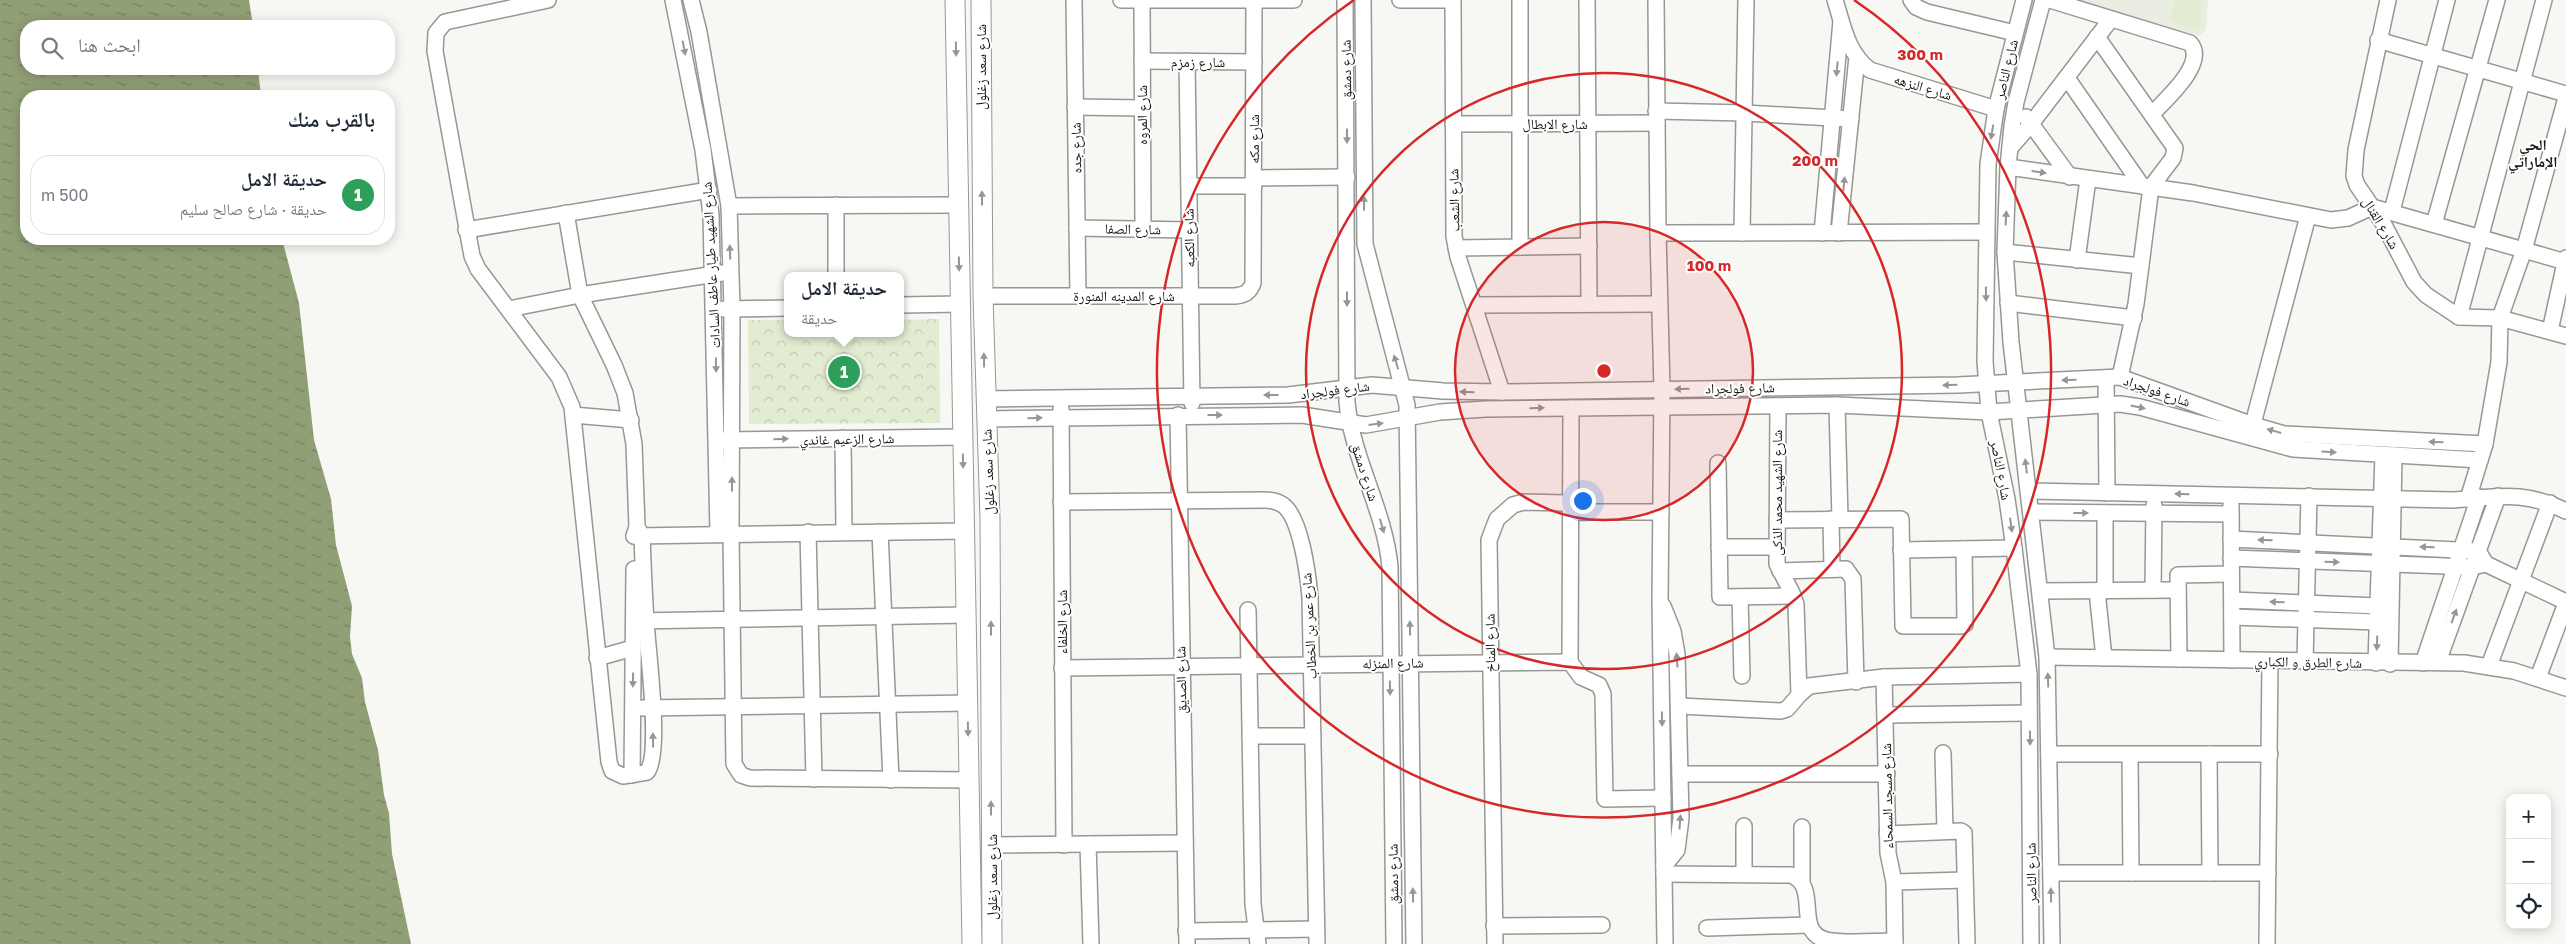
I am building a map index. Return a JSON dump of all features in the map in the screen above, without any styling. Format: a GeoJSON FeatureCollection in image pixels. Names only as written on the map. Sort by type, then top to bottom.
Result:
{"type":"FeatureCollection","features":[{"type":"Feature","properties":{"kind":"main road","name":"شارع سعد زغلول"},"geometry":{"type":"LineString","coordinates":[[955,0],[972,944]]}},
{"type":"Feature","properties":{"kind":"main road","name":"شارع سعد زغلول"},"geometry":{"type":"LineString","coordinates":[[981,0],[983,296],[990,519],[992,944]]}},
{"type":"Feature","properties":{"kind":"main road"},"geometry":{"type":"LineString","coordinates":[[967,654],[991,654]]}},
{"type":"Feature","properties":{"kind":"street"},"geometry":{"type":"LineString","coordinates":[[548,0],[453,20],[439,27],[436,33],[436,51],[472,256],[478,269],[559,377],[573,415],[609,762],[612,770],[617,774],[632,775],[647,772],[651,767],[652,708],[640,621],[638,533],[631,420],[625,393],[614,365],[580,295],[566,213]]}},
{"type":"Feature","properties":{"kind":"street","name":"شارع الشهيد طيار عاطف السادات"},"geometry":{"type":"LineString","coordinates":[[673,0],[709,190],[724,440],[725,533],[732,619],[733,756],[740,775],[750,778],[814,779]]}},
{"type":"Feature","properties":{"kind":"street","name":"شارع الشهيد طيار عاطف السادات"},"geometry":{"type":"LineString","coordinates":[[691,0],[699,32],[729,206],[732,309],[724,440]]}},
{"type":"Feature","properties":{"kind":"street"},"geometry":{"type":"LineString","coordinates":[[981,0],[993,0]]}},
{"type":"Feature","properties":{"kind":"street","name":"شارع جده"},"geometry":{"type":"LineString","coordinates":[[1074,0],[1078,296]]}},
{"type":"Feature","properties":{"kind":"street"},"geometry":{"type":"LineString","coordinates":[[1121,0],[1285,0]]}},
{"type":"Feature","properties":{"kind":"street","name":"شارع المروه"},"geometry":{"type":"LineString","coordinates":[[1142,0],[1143,229]]}},
{"type":"Feature","properties":{"kind":"street","name":"شارع دمشق"},"geometry":{"type":"LineString","coordinates":[[1346,0],[1347,388],[1350,424],[1383,527],[1389,553],[1394,944]]}},
{"type":"Feature","properties":{"kind":"street"},"geometry":{"type":"LineString","coordinates":[[1350,0],[1361,0]]}},
{"type":"Feature","properties":{"kind":"street","name":"شارع دمشق"},"geometry":{"type":"LineString","coordinates":[[1361,0],[1365,244],[1374,284],[1403,387],[1407,419],[1414,944]]}},
{"type":"Feature","properties":{"kind":"street"},"geometry":{"type":"LineString","coordinates":[[1400,0],[1446,0]]}},
{"type":"Feature","properties":{"kind":"street","name":"شارع الشعب"},"geometry":{"type":"LineString","coordinates":[[1453,0],[1454,236],[1456,248],[1502,392]]}},
{"type":"Feature","properties":{"kind":"street"},"geometry":{"type":"LineString","coordinates":[[1520,0],[1520,247]]}},
{"type":"Feature","properties":{"kind":"street"},"geometry":{"type":"LineString","coordinates":[[1588,0],[1589,304]]}},
{"type":"Feature","properties":{"kind":"street"},"geometry":{"type":"LineString","coordinates":[[1656,0],[1656,117],[1662,389],[1660,601],[1665,944]]}},
{"type":"Feature","properties":{"kind":"street"},"geometry":{"type":"LineString","coordinates":[[1742,234],[1746,0]]}},
{"type":"Feature","properties":{"kind":"street","name":"شارع النزهه"},"geometry":{"type":"LineString","coordinates":[[1835,0],[1849,45],[1857,57],[1870,70],[1996,109]]}},
{"type":"Feature","properties":{"kind":"street"},"geometry":{"type":"LineString","coordinates":[[1911,0],[1916,7],[1927,12],[2015,33]]}},
{"type":"Feature","properties":{"kind":"street","name":"شارع الناصر"},"geometry":{"type":"LineString","coordinates":[[2024,0],[1996,109],[1990,147],[1985,232],[1985,383],[2007,499],[2029,674],[2032,944]]}},
{"type":"Feature","properties":{"kind":"street","name":"شارع الناصر"},"geometry":{"type":"LineString","coordinates":[[2043,0],[2016,102],[2008,167],[2005,252],[2019,411],[2030,491],[2047,657],[2052,944]]}},
{"type":"Feature","properties":{"kind":"street"},"geometry":{"type":"LineString","coordinates":[[2050,0],[2190,43],[2195,51],[2193,66],[2152,114]]}},
{"type":"Feature","properties":{"kind":"street","name":"شارع القنال"},"geometry":{"type":"LineString","coordinates":[[2388,0],[2356,150],[2354,176],[2357,185],[2372,207],[2414,282],[2426,295],[2459,317]]}},
{"type":"Feature","properties":{"kind":"street"},"geometry":{"type":"LineString","coordinates":[[2392,211],[2447,0]]}},
{"type":"Feature","properties":{"kind":"street"},"geometry":{"type":"LineString","coordinates":[[2434,224],[2497,0]]}},
{"type":"Feature","properties":{"kind":"street"},"geometry":{"type":"LineString","coordinates":[[2544,0],[2459,317],[2500,318],[2566,336]]}},
{"type":"Feature","properties":{"kind":"street","name":"شارع مكه"},"geometry":{"type":"LineString","coordinates":[[1253,277],[1254,1]]}},
{"type":"Feature","properties":{"kind":"street"},"geometry":{"type":"LineString","coordinates":[[2010,148],[2031,124],[2111,19]]}},
{"type":"Feature","properties":{"kind":"street"},"geometry":{"type":"LineString","coordinates":[[1822,233],[1841,21]]}},
{"type":"Feature","properties":{"kind":"street"},"geometry":{"type":"LineString","coordinates":[[2097,37],[2174,148],[2173,158],[2147,187],[2141,266],[2134,318],[2113,377],[2107,405],[2107,493]]}},
{"type":"Feature","properties":{"kind":"street"},"geometry":{"type":"LineString","coordinates":[[2378,40],[2566,94]]}},
{"type":"Feature","properties":{"kind":"street"},"geometry":{"type":"LineString","coordinates":[[1839,233],[1857,57]]}},
{"type":"Feature","properties":{"kind":"street","name":"شارع زمزم"},"geometry":{"type":"LineString","coordinates":[[1142,61],[1254,62]]}},
{"type":"Feature","properties":{"kind":"street","name":"شارع الكعبه"},"geometry":{"type":"LineString","coordinates":[[1185,415],[1192,395],[1187,62]]}},
{"type":"Feature","properties":{"kind":"street"},"geometry":{"type":"LineString","coordinates":[[2067,78],[2147,187]]}},
{"type":"Feature","properties":{"kind":"street"},"geometry":{"type":"LineString","coordinates":[[2431,663],[2462,549],[2485,444],[2499,362],[2500,318],[2524,250],[2566,98]]}},
{"type":"Feature","properties":{"kind":"street"},"geometry":{"type":"LineString","coordinates":[[1346,100],[1364,100]]}},
{"type":"Feature","properties":{"kind":"street"},"geometry":{"type":"LineString","coordinates":[[2016,102],[2070,177]]}},
{"type":"Feature","properties":{"kind":"street"},"geometry":{"type":"LineString","coordinates":[[1075,107],[1142,108]]}},
{"type":"Feature","properties":{"kind":"street","name":"شارع الابطال"},"geometry":{"type":"LineString","coordinates":[[1453,124],[1588,124],[1656,117],[1745,113],[1851,119]]}},
{"type":"Feature","properties":{"kind":"street"},"geometry":{"type":"LineString","coordinates":[[2008,167],[2194,193],[2331,220],[2348,218],[2372,207],[2392,211],[2480,238],[2566,261],[2550,331]]}},
{"type":"Feature","properties":{"kind":"street"},"geometry":{"type":"LineString","coordinates":[[1189,186],[1347,177]]}},
{"type":"Feature","properties":{"kind":"street"},"geometry":{"type":"LineString","coordinates":[[2077,260],[2088,179]]}},
{"type":"Feature","properties":{"kind":"street"},"geometry":{"type":"LineString","coordinates":[[466,230],[709,190]]}},
{"type":"Feature","properties":{"kind":"street"},"geometry":{"type":"LineString","coordinates":[[1986,192],[1997,196],[2007,190]]}},
{"type":"Feature","properties":{"kind":"street"},"geometry":{"type":"LineString","coordinates":[[836,205],[836,272]]}},
{"type":"Feature","properties":{"kind":"street"},"geometry":{"type":"LineString","coordinates":[[729,206],[958,205]]}},
{"type":"Feature","properties":{"kind":"street"},"geometry":{"type":"LineString","coordinates":[[2251,432],[2308,216]]}},
{"type":"Feature","properties":{"kind":"street","name":"شارع الصفا"},"geometry":{"type":"LineString","coordinates":[[1077,228],[1189,230]]}},
{"type":"Feature","properties":{"kind":"street"},"geometry":{"type":"LineString","coordinates":[[1658,233],[1985,232]]}},
{"type":"Feature","properties":{"kind":"street"},"geometry":{"type":"LineString","coordinates":[[1456,248],[1589,246]]}},
{"type":"Feature","properties":{"kind":"street"},"geometry":{"type":"LineString","coordinates":[[2005,252],[2141,266]]}},
{"type":"Feature","properties":{"kind":"street"},"geometry":{"type":"LineString","coordinates":[[508,309],[580,295],[731,272]]}},
{"type":"Feature","properties":{"kind":"street","name":"شارع المدينه المنورة"},"geometry":{"type":"LineString","coordinates":[[983,296],[1242,295],[1251,289],[1253,277]]}},
{"type":"Feature","properties":{"kind":"street"},"geometry":{"type":"LineString","coordinates":[[2008,303],[2134,318]]}},
{"type":"Feature","properties":{"kind":"street"},"geometry":{"type":"LineString","coordinates":[[904,305],[960,304]]}},
{"type":"Feature","properties":{"kind":"street"},"geometry":{"type":"LineString","coordinates":[[1475,305],[1659,304]]}},
{"type":"Feature","properties":{"kind":"street"},"geometry":{"type":"LineString","coordinates":[[715,309],[784,308]]}},
{"type":"Feature","properties":{"kind":"street","name":"شارع فولجراد"},"geometry":{"type":"LineString","coordinates":[[985,399],[1299,395],[1372,385],[1502,392],[1958,385],[2113,377],[2293,449],[2480,460]]}},
{"type":"Feature","properties":{"kind":"street","name":"شارع الخلفاء"},"geometry":{"type":"LineString","coordinates":[[1061,399],[1064,845]]}},
{"type":"Feature","properties":{"kind":"street","name":"شارع فولجراد"},"geometry":{"type":"LineString","coordinates":[[986,419],[1302,415],[1350,424],[1372,425],[1454,410],[1837,405],[1989,412],[2120,404],[2251,432],[2299,436],[2485,444]]}},
{"type":"Feature","properties":{"kind":"street"},"geometry":{"type":"LineString","coordinates":[[1832,569],[1836,519],[1837,405]]}},
{"type":"Feature","properties":{"kind":"street","name":"شارع الشهيد محمد الذكى"},"geometry":{"type":"LineString","coordinates":[[1778,406],[1777,564],[1793,596],[1797,621],[1799,694]]}},
{"type":"Feature","properties":{"kind":"street"},"geometry":{"type":"LineString","coordinates":[[1571,408],[1570,662],[1581,677],[1599,685],[1603,694],[1604,799],[1663,798]]}},
{"type":"Feature","properties":{"kind":"street"},"geometry":{"type":"LineString","coordinates":[[573,415],[631,420]]}},
{"type":"Feature","properties":{"kind":"street","name":"شارع الصديق"},"geometry":{"type":"LineString","coordinates":[[1185,415],[1178,500],[1187,938]]}},
{"type":"Feature","properties":{"kind":"street","name":"شارع الزعيم غاندي"},"geometry":{"type":"LineString","coordinates":[[724,440],[963,437]]}},
{"type":"Feature","properties":{"kind":"street"},"geometry":{"type":"LineString","coordinates":[[843,438],[844,532]]}},
{"type":"Feature","properties":{"kind":"street"},"geometry":{"type":"LineString","coordinates":[[2383,663],[2388,455]]}},
{"type":"Feature","properties":{"kind":"street"},"geometry":{"type":"LineString","coordinates":[[1718,462],[1720,597],[1793,596]]}},
{"type":"Feature","properties":{"kind":"street"},"geometry":{"type":"LineString","coordinates":[[2030,491],[2387,498],[2474,498],[2521,495],[2550,503],[2566,511]]}},
{"type":"Feature","properties":{"kind":"street"},"geometry":{"type":"LineString","coordinates":[[2153,590],[2154,494]]}},
{"type":"Feature","properties":{"kind":"street"},"geometry":{"type":"LineString","coordinates":[[2230,495],[2232,660]]}},
{"type":"Feature","properties":{"kind":"street"},"geometry":{"type":"LineString","coordinates":[[2305,662],[2309,496]]}},
{"type":"Feature","properties":{"kind":"street"},"geometry":{"type":"LineString","coordinates":[[2431,663],[2479,566],[2478,551],[2498,496]]}},
{"type":"Feature","properties":{"kind":"street","name":"شارع عمر بن الخطاب"},"geometry":{"type":"LineString","coordinates":[[1062,502],[1274,500],[1289,511],[1308,576],[1316,936]]}},
{"type":"Feature","properties":{"kind":"street","name":"شارع المناخ"},"geometry":{"type":"LineString","coordinates":[[1494,944],[1489,540],[1491,529],[1504,511],[1524,502],[1565,503],[1576,512],[1661,512]]}},
{"type":"Feature","properties":{"kind":"street"},"geometry":{"type":"LineString","coordinates":[[2489,666],[2550,503]]}},
{"type":"Feature","properties":{"kind":"street"},"geometry":{"type":"LineString","coordinates":[[2032,512],[2231,514]]}},
{"type":"Feature","properties":{"kind":"street"},"geometry":{"type":"LineString","coordinates":[[2104,658],[2101,591],[2105,513]]}},
{"type":"Feature","properties":{"kind":"street"},"geometry":{"type":"LineString","coordinates":[[1777,520],[1901,519],[1903,626],[1961,626],[1966,622],[1964,549]]}},
{"type":"Feature","properties":{"kind":"street"},"geometry":{"type":"LineString","coordinates":[[638,533],[964,531]]}},
{"type":"Feature","properties":{"kind":"street"},"geometry":{"type":"LineString","coordinates":[[808,532],[814,779],[970,780]]}},
{"type":"Feature","properties":{"kind":"street"},"geometry":{"type":"LineString","coordinates":[[880,532],[891,780]]}},
{"type":"Feature","properties":{"kind":"street"},"geometry":{"type":"LineString","coordinates":[[2231,539],[2478,551]]}},
{"type":"Feature","properties":{"kind":"street"},"geometry":{"type":"LineString","coordinates":[[1719,547],[1777,547]]}},
{"type":"Feature","properties":{"kind":"street"},"geometry":{"type":"LineString","coordinates":[[1902,550],[2014,548]]}},
{"type":"Feature","properties":{"kind":"street"},"geometry":{"type":"LineString","coordinates":[[2231,558],[2479,566],[2521,581],[2566,603],[2538,678]]}},
{"type":"Feature","properties":{"kind":"street"},"geometry":{"type":"LineString","coordinates":[[2383,663],[2378,606],[2386,564]]}},
{"type":"Feature","properties":{"kind":"street"},"geometry":{"type":"LineString","coordinates":[[1780,571],[1846,569],[1852,576],[1856,682]]}},
{"type":"Feature","properties":{"kind":"street"},"geometry":{"type":"LineString","coordinates":[[2179,659],[2178,590],[2180,573],[2231,574]]}},
{"type":"Feature","properties":{"kind":"street"},"geometry":{"type":"LineString","coordinates":[[2041,591],[2178,590]]}},
{"type":"Feature","properties":{"kind":"street"},"geometry":{"type":"LineString","coordinates":[[1740,597],[1742,676]]}},
{"type":"Feature","properties":{"kind":"street"},"geometry":{"type":"LineString","coordinates":[[2232,600],[2378,606]]}},
{"type":"Feature","properties":{"kind":"street"},"geometry":{"type":"LineString","coordinates":[[1660,601],[1673,631],[1677,654],[1680,706],[1681,818],[1677,850],[1664,870]]}},
{"type":"Feature","properties":{"kind":"street"},"geometry":{"type":"LineString","coordinates":[[1248,610],[1253,904],[1258,937]]}},
{"type":"Feature","properties":{"kind":"street"},"geometry":{"type":"LineString","coordinates":[[640,621],[966,614]]}},
{"type":"Feature","properties":{"kind":"street"},"geometry":{"type":"LineString","coordinates":[[2232,617],[2378,622]]}},
{"type":"Feature","properties":{"kind":"street"},"geometry":{"type":"LineString","coordinates":[[632,775],[634,648],[640,621]]}},
{"type":"Feature","properties":{"kind":"street"},"geometry":{"type":"LineString","coordinates":[[597,658],[634,648]]}},
{"type":"Feature","properties":{"kind":"street","name":"شارع الطرق و الكباري"},"geometry":{"type":"LineString","coordinates":[[2047,657],[2431,663],[2489,666],[2538,678],[2566,688]]}},
{"type":"Feature","properties":{"kind":"street"},"geometry":{"type":"LineString","coordinates":[[2267,944],[2270,661]]}},
{"type":"Feature","properties":{"kind":"street","name":"شارع المنزله"},"geometry":{"type":"LineString","coordinates":[[1062,668],[1570,662]]}},
{"type":"Feature","properties":{"kind":"street"},"geometry":{"type":"LineString","coordinates":[[1680,706],[1781,711],[1788,709],[1799,694],[1809,686],[1856,682],[1884,677],[2029,674]]}},
{"type":"Feature","properties":{"kind":"street","name":"شارع مسجد السمحاء"},"geometry":{"type":"LineString","coordinates":[[1884,677],[1887,834],[1888,853],[1894,882],[1895,942]]}},
{"type":"Feature","properties":{"kind":"street"},"geometry":{"type":"LineString","coordinates":[[633,708],[968,703]]}},
{"type":"Feature","properties":{"kind":"street"},"geometry":{"type":"LineString","coordinates":[[1885,715],[2029,713]]}},
{"type":"Feature","properties":{"kind":"street"},"geometry":{"type":"LineString","coordinates":[[1250,736],[1313,736]]}},
{"type":"Feature","properties":{"kind":"street"},"geometry":{"type":"LineString","coordinates":[[1943,753],[1945,832]]}},
{"type":"Feature","properties":{"kind":"street"},"geometry":{"type":"LineString","coordinates":[[2049,754],[2270,754]]}},
{"type":"Feature","properties":{"kind":"street"},"geometry":{"type":"LineString","coordinates":[[2210,754],[2210,873]]}},
{"type":"Feature","properties":{"kind":"street"},"geometry":{"type":"LineString","coordinates":[[2130,755],[2131,873]]}},
{"type":"Feature","properties":{"kind":"street"},"geometry":{"type":"LineString","coordinates":[[1680,774],[1887,774]]}},
{"type":"Feature","properties":{"kind":"street"},"geometry":{"type":"LineString","coordinates":[[1744,826],[1744,874]]}},
{"type":"Feature","properties":{"kind":"street"},"geometry":{"type":"LineString","coordinates":[[1802,828],[1802,882],[1807,895],[1809,925],[1818,937],[1826,940],[1895,942]]}},
{"type":"Feature","properties":{"kind":"street"},"geometry":{"type":"LineString","coordinates":[[1887,834],[1961,831],[1964,833],[1967,944]]}},
{"type":"Feature","properties":{"kind":"street"},"geometry":{"type":"LineString","coordinates":[[991,845],[1184,843]]}},
{"type":"Feature","properties":{"kind":"street"},"geometry":{"type":"LineString","coordinates":[[1088,844],[1091,944]]}},
{"type":"Feature","properties":{"kind":"street"},"geometry":{"type":"LineString","coordinates":[[1664,870],[1786,874],[1802,882]]}},
{"type":"Feature","properties":{"kind":"street"},"geometry":{"type":"LineString","coordinates":[[2051,873],[2268,873]]}},
{"type":"Feature","properties":{"kind":"street"},"geometry":{"type":"LineString","coordinates":[[1894,882],[1965,880]]}},
{"type":"Feature","properties":{"kind":"street"},"geometry":{"type":"LineString","coordinates":[[1494,926],[1602,925]]}},
{"type":"Feature","properties":{"kind":"street"},"geometry":{"type":"LineString","coordinates":[[1707,928],[1809,925]]}},
{"type":"Feature","properties":{"kind":"street"},"geometry":{"type":"LineString","coordinates":[[1187,938],[1316,936]]}},
{"type":"Feature","properties":{"kind":"shaded area"},"geometry":{"type":"Polygon","coordinates":[[[2075,0],[2208,0],[2206,30],[2199,36],[2075,0]]]}},
{"type":"Feature","properties":{"kind":"green space"},"geometry":{"type":"Polygon","coordinates":[[[2174,0],[2202,0],[2200,26],[2197,30],[2170,21],[2174,0]]]}},
{"type":"Feature","properties":{"kind":"green space"},"geometry":{"type":"Polygon","coordinates":[[[939,319],[940,423],[749,424],[748,320],[784,320],[784,337],[904,337],[904,320],[939,319]]]}},
{"type":"Feature","properties":{"kind":"water"},"geometry":{"type":"Polygon","coordinates":[[[0,0],[249,0],[252,20],[20,20],[20,75],[259,75],[260,90],[20,90],[20,245],[284,245],[299,303],[314,440],[331,499],[336,545],[352,606],[350,637],[352,654],[362,678],[365,702],[378,750],[384,795],[389,813],[392,854],[411,944],[0,944],[0,0]]]}},
{"type":"Feature","properties":{"kind":"place","name":"حديقة الامل"},"geometry":{"type":"Point","coordinates":[844,372]}},
{"type":"Feature","properties":{"kind":"district","name":"الحي الإماراتي"},"geometry":{"type":"Point","coordinates":[2533,154]}}]}
